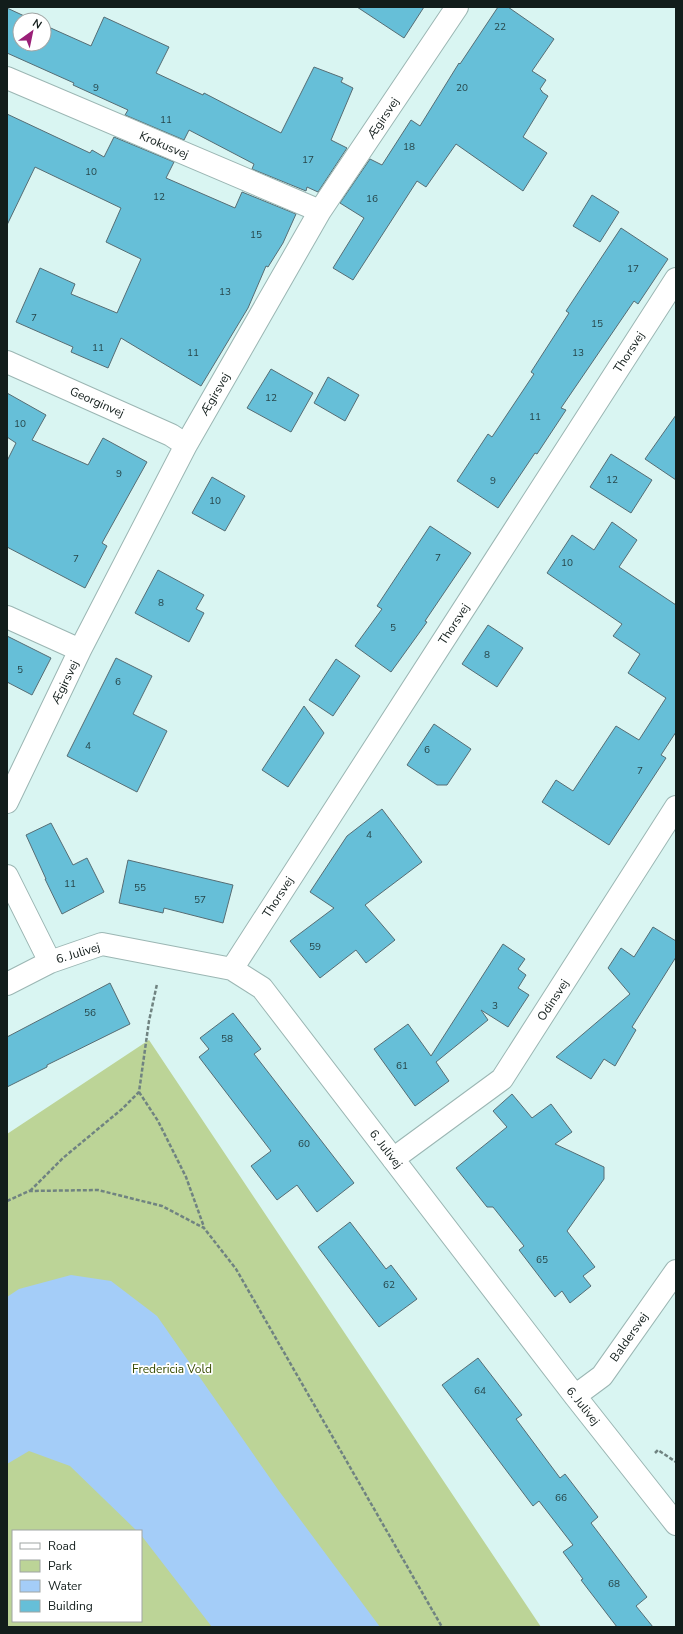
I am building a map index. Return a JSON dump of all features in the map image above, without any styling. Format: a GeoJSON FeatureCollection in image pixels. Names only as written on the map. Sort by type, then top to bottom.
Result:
{"type":"FeatureCollection","features":[{"type":"Feature","properties":{"kind":"street","name":"Ægirsvej"},"geometry":{"type":"LineString","coordinates":[[7,802],[80,650],[186,445],[320,211],[457,7]]}},
{"type":"Feature","properties":{"kind":"street","name":"Krokusvej"},"geometry":{"type":"LineString","coordinates":[[7,78],[320,211]]}},
{"type":"Feature","properties":{"kind":"street","name":"Thorsvej"},"geometry":{"type":"LineString","coordinates":[[232,969],[676,279]]}},
{"type":"Feature","properties":{"kind":"street","name":"Georginvej"},"geometry":{"type":"LineString","coordinates":[[7,362],[172,436],[186,445]]}},
{"type":"Feature","properties":{"kind":"street"},"geometry":{"type":"LineString","coordinates":[[7,617],[80,650]]}},
{"type":"Feature","properties":{"kind":"street","name":"Odinsvej"},"geometry":{"type":"LineString","coordinates":[[393,1159],[502,1079],[676,806]]}},
{"type":"Feature","properties":{"kind":"street"},"geometry":{"type":"LineString","coordinates":[[7,876],[50,962]]}},
{"type":"Feature","properties":{"kind":"street","name":"6. Julivej"},"geometry":{"type":"LineString","coordinates":[[7,984],[50,962],[102,944],[232,969],[262,988],[575,1396],[676,1524]]}},
{"type":"Feature","properties":{"kind":"street","name":"Baldersvej"},"geometry":{"type":"LineString","coordinates":[[575,1396],[602,1376],[676,1271]]}},
{"type":"Feature","properties":{"kind":"path"},"geometry":{"type":"LineString","coordinates":[[7,1201],[29,1191],[63,1158],[122,1109],[139,1092],[148,1021],[162,956]]}},
{"type":"Feature","properties":{"kind":"path"},"geometry":{"type":"LineString","coordinates":[[139,1092],[158,1121],[186,1177],[204,1228],[236,1269],[442,1627]]}},
{"type":"Feature","properties":{"kind":"path"},"geometry":{"type":"LineString","coordinates":[[29,1191],[98,1190],[162,1206],[204,1228]]}},
{"type":"Feature","properties":{"kind":"green space","name":"Fredericia Vold"},"geometry":{"type":"Polygon","coordinates":[[[149,1040],[541,1627],[7,1627],[7,1134],[149,1040]]]}},
{"type":"Feature","properties":{"kind":"water"},"geometry":{"type":"Polygon","coordinates":[[[71,1275],[111,1281],[157,1316],[279,1491],[380,1627],[212,1627],[142,1536],[142,1530],[136,1530],[70,1466],[29,1451],[7,1464],[7,1297],[19,1289],[71,1275]]]}},
{"type":"Feature","properties":{"kind":"building"},"geometry":{"type":"Polygon","coordinates":[[[357,7],[424,7],[404,38],[357,7]]]}},
{"type":"Feature","properties":{"kind":"building"},"geometry":{"type":"Polygon","coordinates":[[[498,7],[508,7],[554,39],[532,71],[546,80],[540,89],[548,96],[523,137],[547,153],[523,191],[456,144],[426,187],[417,181],[353,280],[333,268],[364,218],[340,203],[370,159],[382,165],[411,120],[420,126],[459,63],[460,64],[498,7]]]}},
{"type":"Feature","properties":{"kind":"building"},"geometry":{"type":"Polygon","coordinates":[[[7,8],[16,12],[12,12],[12,52],[52,52],[52,29],[91,46],[104,17],[169,47],[156,73],[203,95],[204,93],[281,133],[314,67],[343,78],[341,82],[353,88],[331,140],[347,148],[318,192],[307,187],[306,191],[252,169],[254,164],[189,130],[184,140],[125,115],[128,110],[73,85],[74,83],[7,53],[7,8]]]}},
{"type":"Feature","properties":{"kind":"building"},"geometry":{"type":"Polygon","coordinates":[[[7,114],[90,153],[92,150],[104,157],[114,137],[174,162],[166,178],[235,208],[242,192],[296,214],[283,243],[268,267],[266,266],[248,308],[201,386],[121,338],[108,368],[71,352],[73,347],[16,322],[40,268],[75,284],[71,294],[117,313],[141,259],[106,242],[121,208],[35,167],[7,225],[7,114]]]}},
{"type":"Feature","properties":{"kind":"building"},"geometry":{"type":"Polygon","coordinates":[[[592,195],[619,212],[600,242],[573,226],[592,195]]]}},
{"type":"Feature","properties":{"kind":"building"},"geometry":{"type":"Polygon","coordinates":[[[621,228],[668,259],[638,304],[634,301],[561,408],[566,410],[537,454],[535,453],[498,508],[457,481],[488,434],[492,437],[534,374],[531,372],[569,313],[566,311],[621,228]]]}},
{"type":"Feature","properties":{"kind":"building"},"geometry":{"type":"Polygon","coordinates":[[[271,369],[313,393],[291,432],[247,408],[271,369]]]}},
{"type":"Feature","properties":{"kind":"building"},"geometry":{"type":"Polygon","coordinates":[[[328,377],[359,395],[345,421],[314,403],[328,377]]]}},
{"type":"Feature","properties":{"kind":"building"},"geometry":{"type":"Polygon","coordinates":[[[7,393],[46,415],[32,440],[88,465],[103,438],[147,462],[102,543],[107,546],[85,588],[7,547],[7,461],[16,443],[7,437],[7,393]]]}},
{"type":"Feature","properties":{"kind":"building"},"geometry":{"type":"Polygon","coordinates":[[[676,415],[676,480],[645,459],[676,415]]]}},
{"type":"Feature","properties":{"kind":"building"},"geometry":{"type":"Polygon","coordinates":[[[611,454],[652,480],[631,513],[590,487],[611,454]]]}},
{"type":"Feature","properties":{"kind":"building"},"geometry":{"type":"Polygon","coordinates":[[[212,477],[245,496],[225,531],[192,513],[212,477]]]}},
{"type":"Feature","properties":{"kind":"building"},"geometry":{"type":"Polygon","coordinates":[[[612,522],[637,540],[619,567],[676,605],[676,732],[661,755],[666,758],[609,845],[542,802],[556,780],[573,791],[616,726],[639,740],[666,698],[628,673],[640,654],[613,636],[622,624],[547,573],[572,535],[594,550],[612,522]]]}},
{"type":"Feature","properties":{"kind":"building"},"geometry":{"type":"Polygon","coordinates":[[[430,526],[471,553],[425,621],[427,622],[391,672],[355,646],[382,609],[377,606],[430,526]]]}},
{"type":"Feature","properties":{"kind":"building"},"geometry":{"type":"Polygon","coordinates":[[[158,570],[204,595],[196,609],[204,613],[189,642],[135,613],[158,570]]]}},
{"type":"Feature","properties":{"kind":"building"},"geometry":{"type":"Polygon","coordinates":[[[488,625],[523,648],[497,687],[462,664],[488,625]]]}},
{"type":"Feature","properties":{"kind":"building"},"geometry":{"type":"Polygon","coordinates":[[[7,636],[51,658],[32,695],[7,682],[7,636]]]}},
{"type":"Feature","properties":{"kind":"building"},"geometry":{"type":"Polygon","coordinates":[[[116,658],[152,676],[133,714],[167,731],[137,792],[67,756],[116,658]]]}},
{"type":"Feature","properties":{"kind":"building"},"geometry":{"type":"Polygon","coordinates":[[[336,659],[360,676],[333,716],[309,700],[336,659]]]}},
{"type":"Feature","properties":{"kind":"building"},"geometry":{"type":"Polygon","coordinates":[[[304,706],[324,733],[288,787],[262,770],[304,706]]]}},
{"type":"Feature","properties":{"kind":"building"},"geometry":{"type":"Polygon","coordinates":[[[434,724],[471,749],[447,785],[437,785],[407,765],[434,724]]]}},
{"type":"Feature","properties":{"kind":"building"},"geometry":{"type":"Polygon","coordinates":[[[382,809],[422,862],[365,905],[395,940],[366,963],[356,950],[320,978],[290,941],[334,908],[310,892],[347,836],[382,809]]]}},
{"type":"Feature","properties":{"kind":"building"},"geometry":{"type":"Polygon","coordinates":[[[51,823],[73,865],[87,858],[104,892],[62,914],[26,835],[51,823]]]}},
{"type":"Feature","properties":{"kind":"building"},"geometry":{"type":"Polygon","coordinates":[[[128,860],[233,885],[223,923],[164,908],[163,913],[119,903],[128,860]]]}},
{"type":"Feature","properties":{"kind":"building"},"geometry":{"type":"Polygon","coordinates":[[[653,927],[676,941],[676,957],[632,1027],[636,1030],[615,1066],[604,1059],[591,1079],[556,1057],[630,994],[608,968],[621,948],[634,957],[653,927]]]}},
{"type":"Feature","properties":{"kind":"building"},"geometry":{"type":"Polygon","coordinates":[[[503,944],[525,959],[518,969],[526,975],[518,988],[529,995],[508,1027],[481,1010],[488,1020],[436,1062],[449,1081],[415,1106],[374,1049],[408,1024],[431,1056],[503,944]]]}},
{"type":"Feature","properties":{"kind":"building"},"geometry":{"type":"Polygon","coordinates":[[[110,983],[130,1024],[47,1065],[47,1067],[7,1087],[7,1037],[110,983]]]}},
{"type":"Feature","properties":{"kind":"building"},"geometry":{"type":"Polygon","coordinates":[[[233,1013],[261,1049],[254,1054],[354,1183],[317,1212],[297,1185],[277,1200],[251,1166],[271,1151],[199,1057],[209,1049],[200,1038],[233,1013]]]}},
{"type":"Feature","properties":{"kind":"building"},"geometry":{"type":"Polygon","coordinates":[[[512,1094],[532,1118],[551,1104],[572,1132],[555,1144],[604,1167],[604,1179],[567,1231],[595,1267],[583,1276],[591,1286],[570,1303],[562,1291],[555,1297],[519,1250],[524,1246],[493,1207],[487,1207],[456,1168],[507,1127],[493,1111],[512,1094]]]}},
{"type":"Feature","properties":{"kind":"building"},"geometry":{"type":"Polygon","coordinates":[[[350,1222],[386,1269],[391,1265],[417,1299],[379,1327],[318,1247],[350,1222]]]}},
{"type":"Feature","properties":{"kind":"building"},"geometry":{"type":"Polygon","coordinates":[[[478,1358],[522,1415],[516,1419],[560,1478],[565,1474],[598,1517],[591,1523],[647,1597],[636,1606],[653,1627],[617,1627],[581,1580],[583,1579],[563,1552],[573,1545],[539,1501],[533,1506],[442,1385],[478,1358]]]}}]}
